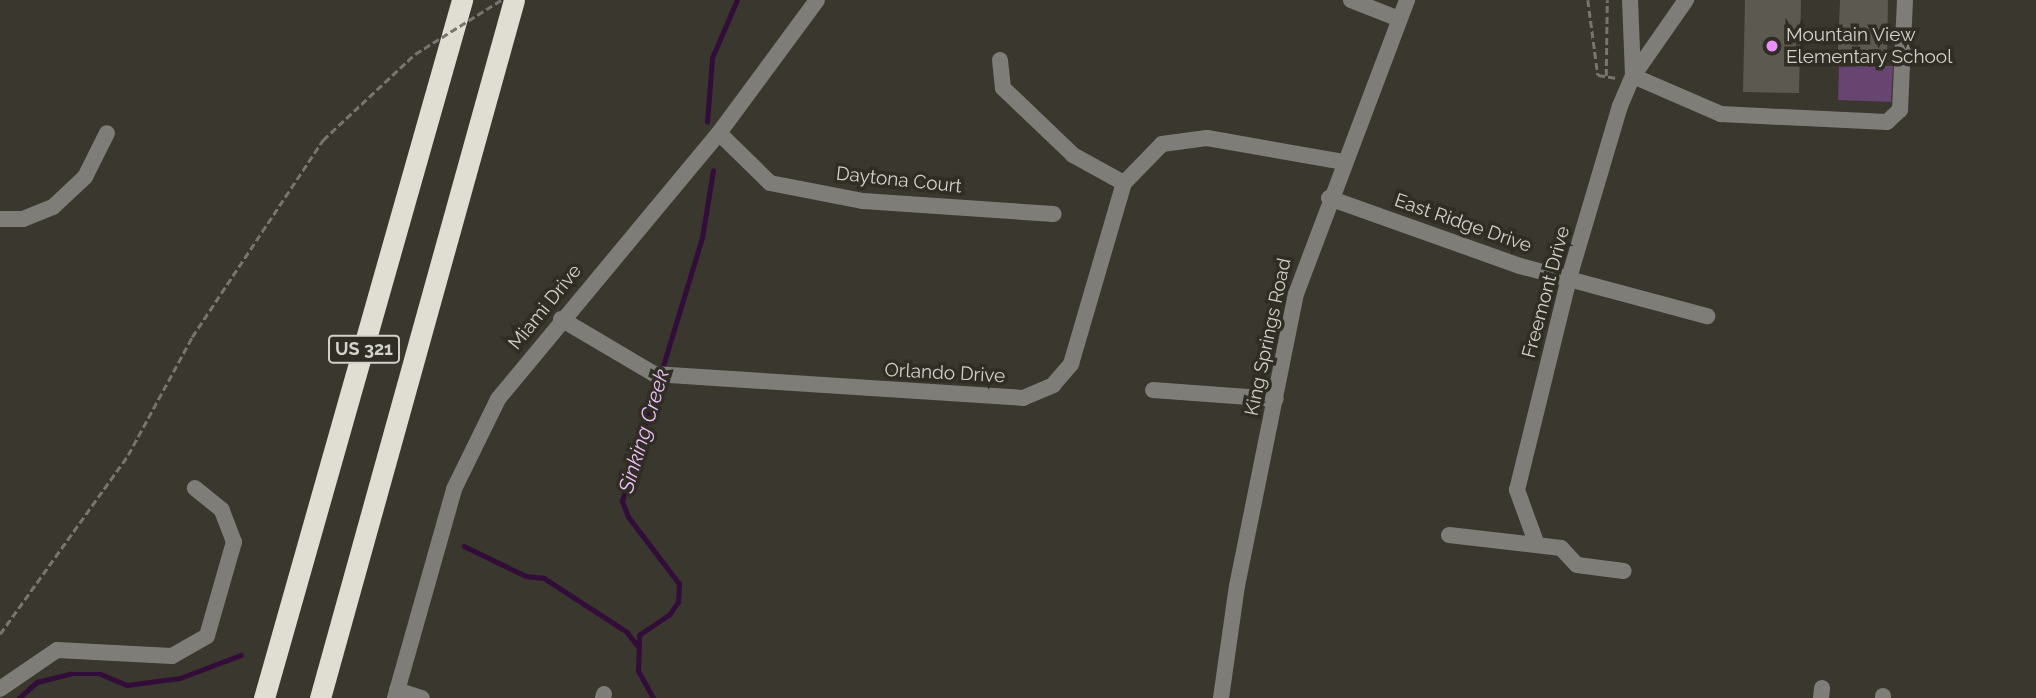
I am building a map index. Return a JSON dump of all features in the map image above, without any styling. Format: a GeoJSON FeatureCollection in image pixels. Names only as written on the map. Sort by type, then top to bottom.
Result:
{"type":"FeatureCollection","features":[{"type":"Feature","properties":{"kind":"highway","name":"US 321"},"geometry":{"type":"LineString","coordinates":[[264,698],[462,0]]}},
{"type":"Feature","properties":{"kind":"highway","name":"US 321"},"geometry":{"type":"LineString","coordinates":[[320,698],[514,0]]}},
{"type":"Feature","properties":{"kind":"street","name":"Miami Drive"},"geometry":{"type":"LineString","coordinates":[[396,694],[450,502],[473,444],[498,399],[561,319],[719,133],[817,0]]}},
{"type":"Feature","properties":{"kind":"street"},"geometry":{"type":"LineString","coordinates":[[1351,0],[1399,19]]}},
{"type":"Feature","properties":{"kind":"street","name":"King Springs Road"},"geometry":{"type":"LineString","coordinates":[[1221,698],[1237,586],[1296,294],[1329,198],[1407,0]]}},
{"type":"Feature","properties":{"kind":"street"},"geometry":{"type":"LineString","coordinates":[[1630,0],[1632,78]]}},
{"type":"Feature","properties":{"kind":"street"},"geometry":{"type":"LineString","coordinates":[[1632,78],[1686,0]]}},
{"type":"Feature","properties":{"kind":"street"},"geometry":{"type":"LineString","coordinates":[[1632,78],[1721,114],[1887,122],[1900,110],[1905,0]]}},
{"type":"Feature","properties":{"kind":"street"},"geometry":{"type":"LineString","coordinates":[[1000,60],[1003,88],[1073,155],[1124,183]]}},
{"type":"Feature","properties":{"kind":"street","name":"Freemont Drive"},"geometry":{"type":"LineString","coordinates":[[1537,545],[1517,490],[1569,278],[1620,106],[1632,78]]}},
{"type":"Feature","properties":{"kind":"street"},"geometry":{"type":"LineString","coordinates":[[0,219],[23,219],[53,207],[85,177],[107,133]]}},
{"type":"Feature","properties":{"kind":"street","name":"Daytona Court"},"geometry":{"type":"LineString","coordinates":[[719,133],[770,183],[863,201],[1054,214]]}},
{"type":"Feature","properties":{"kind":"street","name":"Orlando Drive"},"geometry":{"type":"LineString","coordinates":[[561,319],[654,374],[1023,398],[1053,385],[1071,364],[1124,183],[1162,144],[1207,138],[1343,162]]}},
{"type":"Feature","properties":{"kind":"street","name":"East Ridge Drive"},"geometry":{"type":"LineString","coordinates":[[1329,198],[1458,246],[1707,316]]}},
{"type":"Feature","properties":{"kind":"street"},"geometry":{"type":"LineString","coordinates":[[1153,390],[1276,399]]}},
{"type":"Feature","properties":{"kind":"street"},"geometry":{"type":"LineString","coordinates":[[0,689],[57,650],[172,656],[207,636],[234,542],[222,510],[195,488]]}},
{"type":"Feature","properties":{"kind":"street"},"geometry":{"type":"LineString","coordinates":[[1449,535],[1561,548],[1577,565],[1624,571]]}},
{"type":"Feature","properties":{"kind":"street"},"geometry":{"type":"LineString","coordinates":[[396,694],[422,698]]}},
{"type":"Feature","properties":{"kind":"path"},"geometry":{"type":"LineString","coordinates":[[0,634],[128,455],[192,337],[323,140],[415,54],[501,0]]}},
{"type":"Feature","properties":{"kind":"path"},"geometry":{"type":"LineString","coordinates":[[1588,0],[1598,75],[1632,78]]}},
{"type":"Feature","properties":{"kind":"path"},"geometry":{"type":"LineString","coordinates":[[1606,76],[1608,0]]}},
{"type":"Feature","properties":{"kind":"shaded area"},"geometry":{"type":"Polygon","coordinates":[[[1839,65],[1893,66],[1891,102],[1838,100],[1839,65]]]}},
{"type":"Feature","properties":{"kind":"building","name":"Mountain View Elementary School"},"geometry":{"type":"Polygon","coordinates":[[[1745,0],[1801,0],[1799,93],[1743,92],[1745,0]]]}},
{"type":"Feature","properties":{"kind":"building","name":"Mountain View Elementary School"},"geometry":{"type":"Polygon","coordinates":[[[1840,0],[1888,0],[1887,52],[1838,51],[1840,0]]]}},
{"type":"Feature","properties":{"kind":"waterway","name":"Sinking Creek"},"geometry":{"type":"LineString","coordinates":[[707,122],[712,58],[737,0]]}},
{"type":"Feature","properties":{"kind":"waterway","name":"Sinking Creek"},"geometry":{"type":"LineString","coordinates":[[653,698],[638,671],[639,635],[669,615],[678,602],[679,584],[628,517],[622,501],[702,238],[713,171]]}},
{"type":"Feature","properties":{"kind":"waterway"},"geometry":{"type":"LineString","coordinates":[[464,546],[526,576],[544,578],[627,632],[637,645]]}},
{"type":"Feature","properties":{"kind":"waterway"},"geometry":{"type":"LineString","coordinates":[[19,698],[37,682],[70,674],[101,674],[127,685],[180,678],[241,655]]}},
{"type":"Feature","properties":{"kind":"place","name":"Mountain View Elementary School"},"geometry":{"type":"Point","coordinates":[1772,46]}}]}
